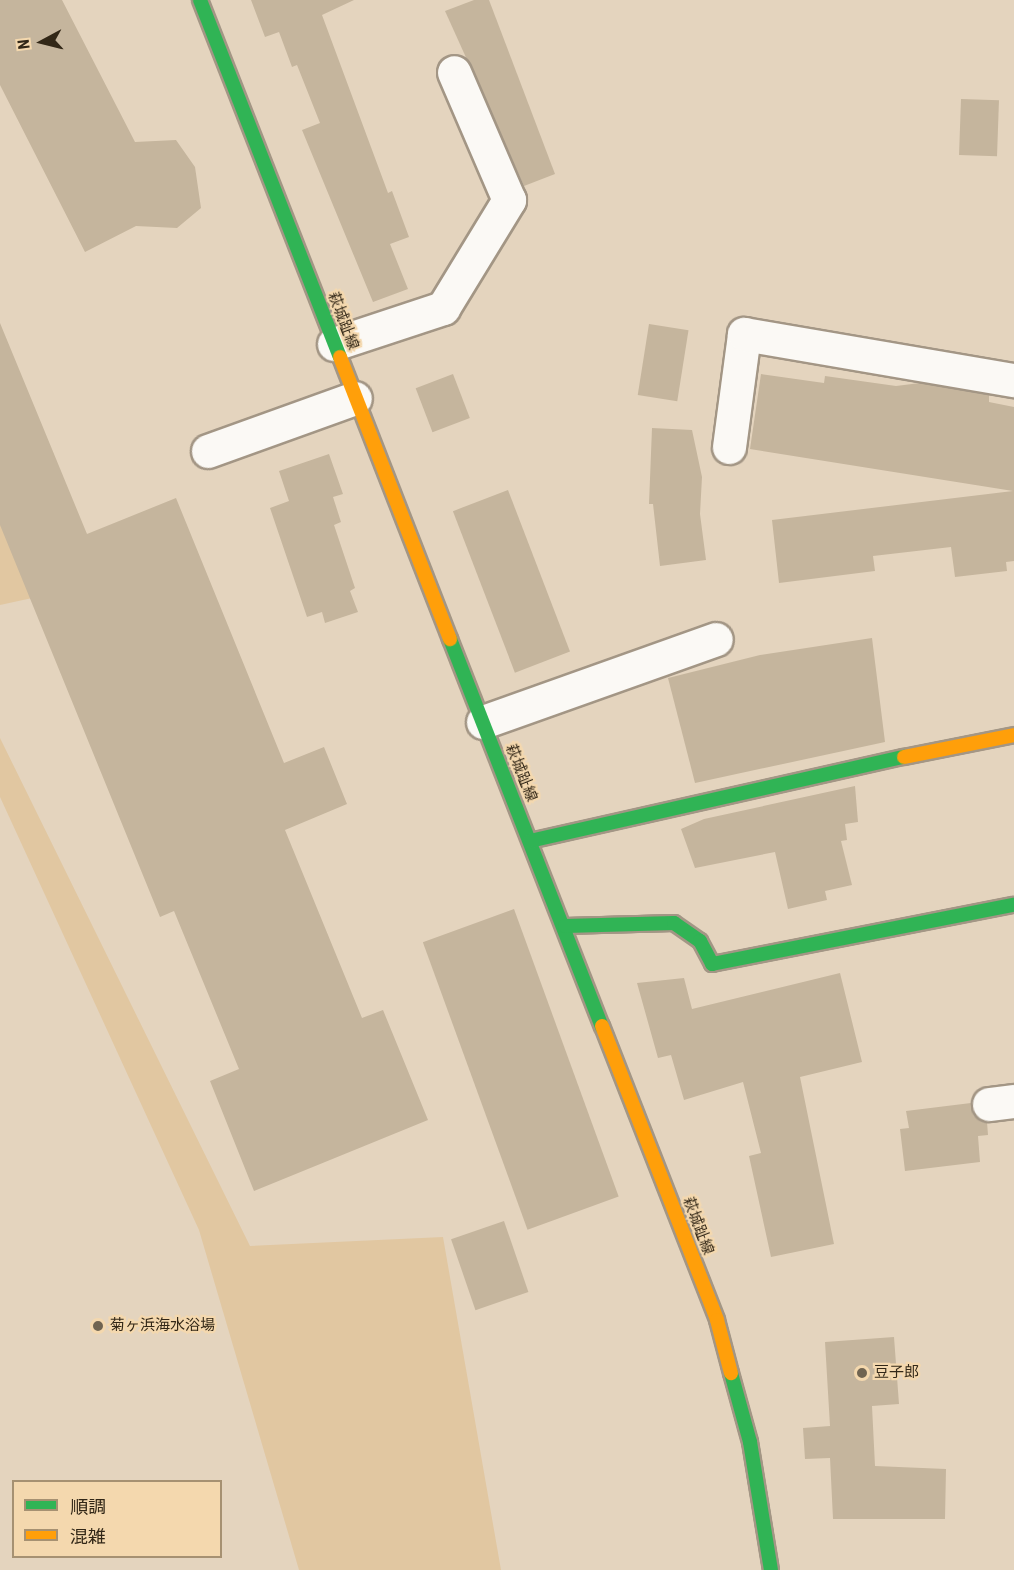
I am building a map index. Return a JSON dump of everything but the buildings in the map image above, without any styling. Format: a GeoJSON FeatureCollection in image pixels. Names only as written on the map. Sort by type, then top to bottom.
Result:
{"type":"FeatureCollection","features":[{"type":"Feature","properties":{"kind":"main road","name":"萩城趾線"},"geometry":{"type":"LineString","coordinates":[[200,0],[565,926],[717,1320],[750,1442],[771,1570]]}},
{"type":"Feature","properties":{"kind":"main road"},"geometry":{"type":"LineString","coordinates":[[530,841],[793,779],[1014,735]]}},
{"type":"Feature","properties":{"kind":"main road"},"geometry":{"type":"LineString","coordinates":[[565,926],[649,921],[674,923],[700,941],[712,964],[1014,904]]}},
{"type":"Feature","properties":{"kind":"street"},"geometry":{"type":"LineString","coordinates":[[334,344],[443,308],[509,200],[454,72]]}},
{"type":"Feature","properties":{"kind":"street"},"geometry":{"type":"LineString","coordinates":[[729,447],[744,334],[1014,380]]}},
{"type":"Feature","properties":{"kind":"street"},"geometry":{"type":"LineString","coordinates":[[208,452],[355,398]]}},
{"type":"Feature","properties":{"kind":"street"},"geometry":{"type":"LineString","coordinates":[[483,722],[716,639]]}},
{"type":"Feature","properties":{"kind":"shaded area"},"geometry":{"type":"Polygon","coordinates":[[[0,501],[46,595],[0,605],[0,501]]]}},
{"type":"Feature","properties":{"kind":"shaded area"},"geometry":{"type":"Polygon","coordinates":[[[0,738],[250,1246],[443,1237],[501,1570],[299,1570],[199,1230],[0,797],[0,738]]]}},
{"type":"Feature","properties":{"kind":"traffic: fast"},"geometry":{"type":"LineString","coordinates":[[200,0],[340,357]]}},
{"type":"Feature","properties":{"kind":"traffic: fast"},"geometry":{"type":"LineString","coordinates":[[450,639],[602,1026]]}},
{"type":"Feature","properties":{"kind":"traffic: fast"},"geometry":{"type":"LineString","coordinates":[[530,841],[904,757]]}},
{"type":"Feature","properties":{"kind":"traffic: fast"},"geometry":{"type":"LineString","coordinates":[[565,926],[674,923],[700,941],[712,964],[1014,905]]}},
{"type":"Feature","properties":{"kind":"traffic: fast"},"geometry":{"type":"LineString","coordinates":[[731,1373],[750,1442],[771,1570]]}},
{"type":"Feature","properties":{"kind":"traffic: slow"},"geometry":{"type":"LineString","coordinates":[[340,357],[450,639]]}},
{"type":"Feature","properties":{"kind":"traffic: slow"},"geometry":{"type":"LineString","coordinates":[[904,757],[1014,735]]}},
{"type":"Feature","properties":{"kind":"traffic: slow"},"geometry":{"type":"LineString","coordinates":[[602,1026],[717,1320],[731,1373]]}},
{"type":"Feature","properties":{"kind":"place","name":"菊ヶ浜海水浴場"},"geometry":{"type":"Point","coordinates":[98,1326]}},
{"type":"Feature","properties":{"kind":"place","name":"豆子郎"},"geometry":{"type":"Point","coordinates":[862,1373]}}]}
